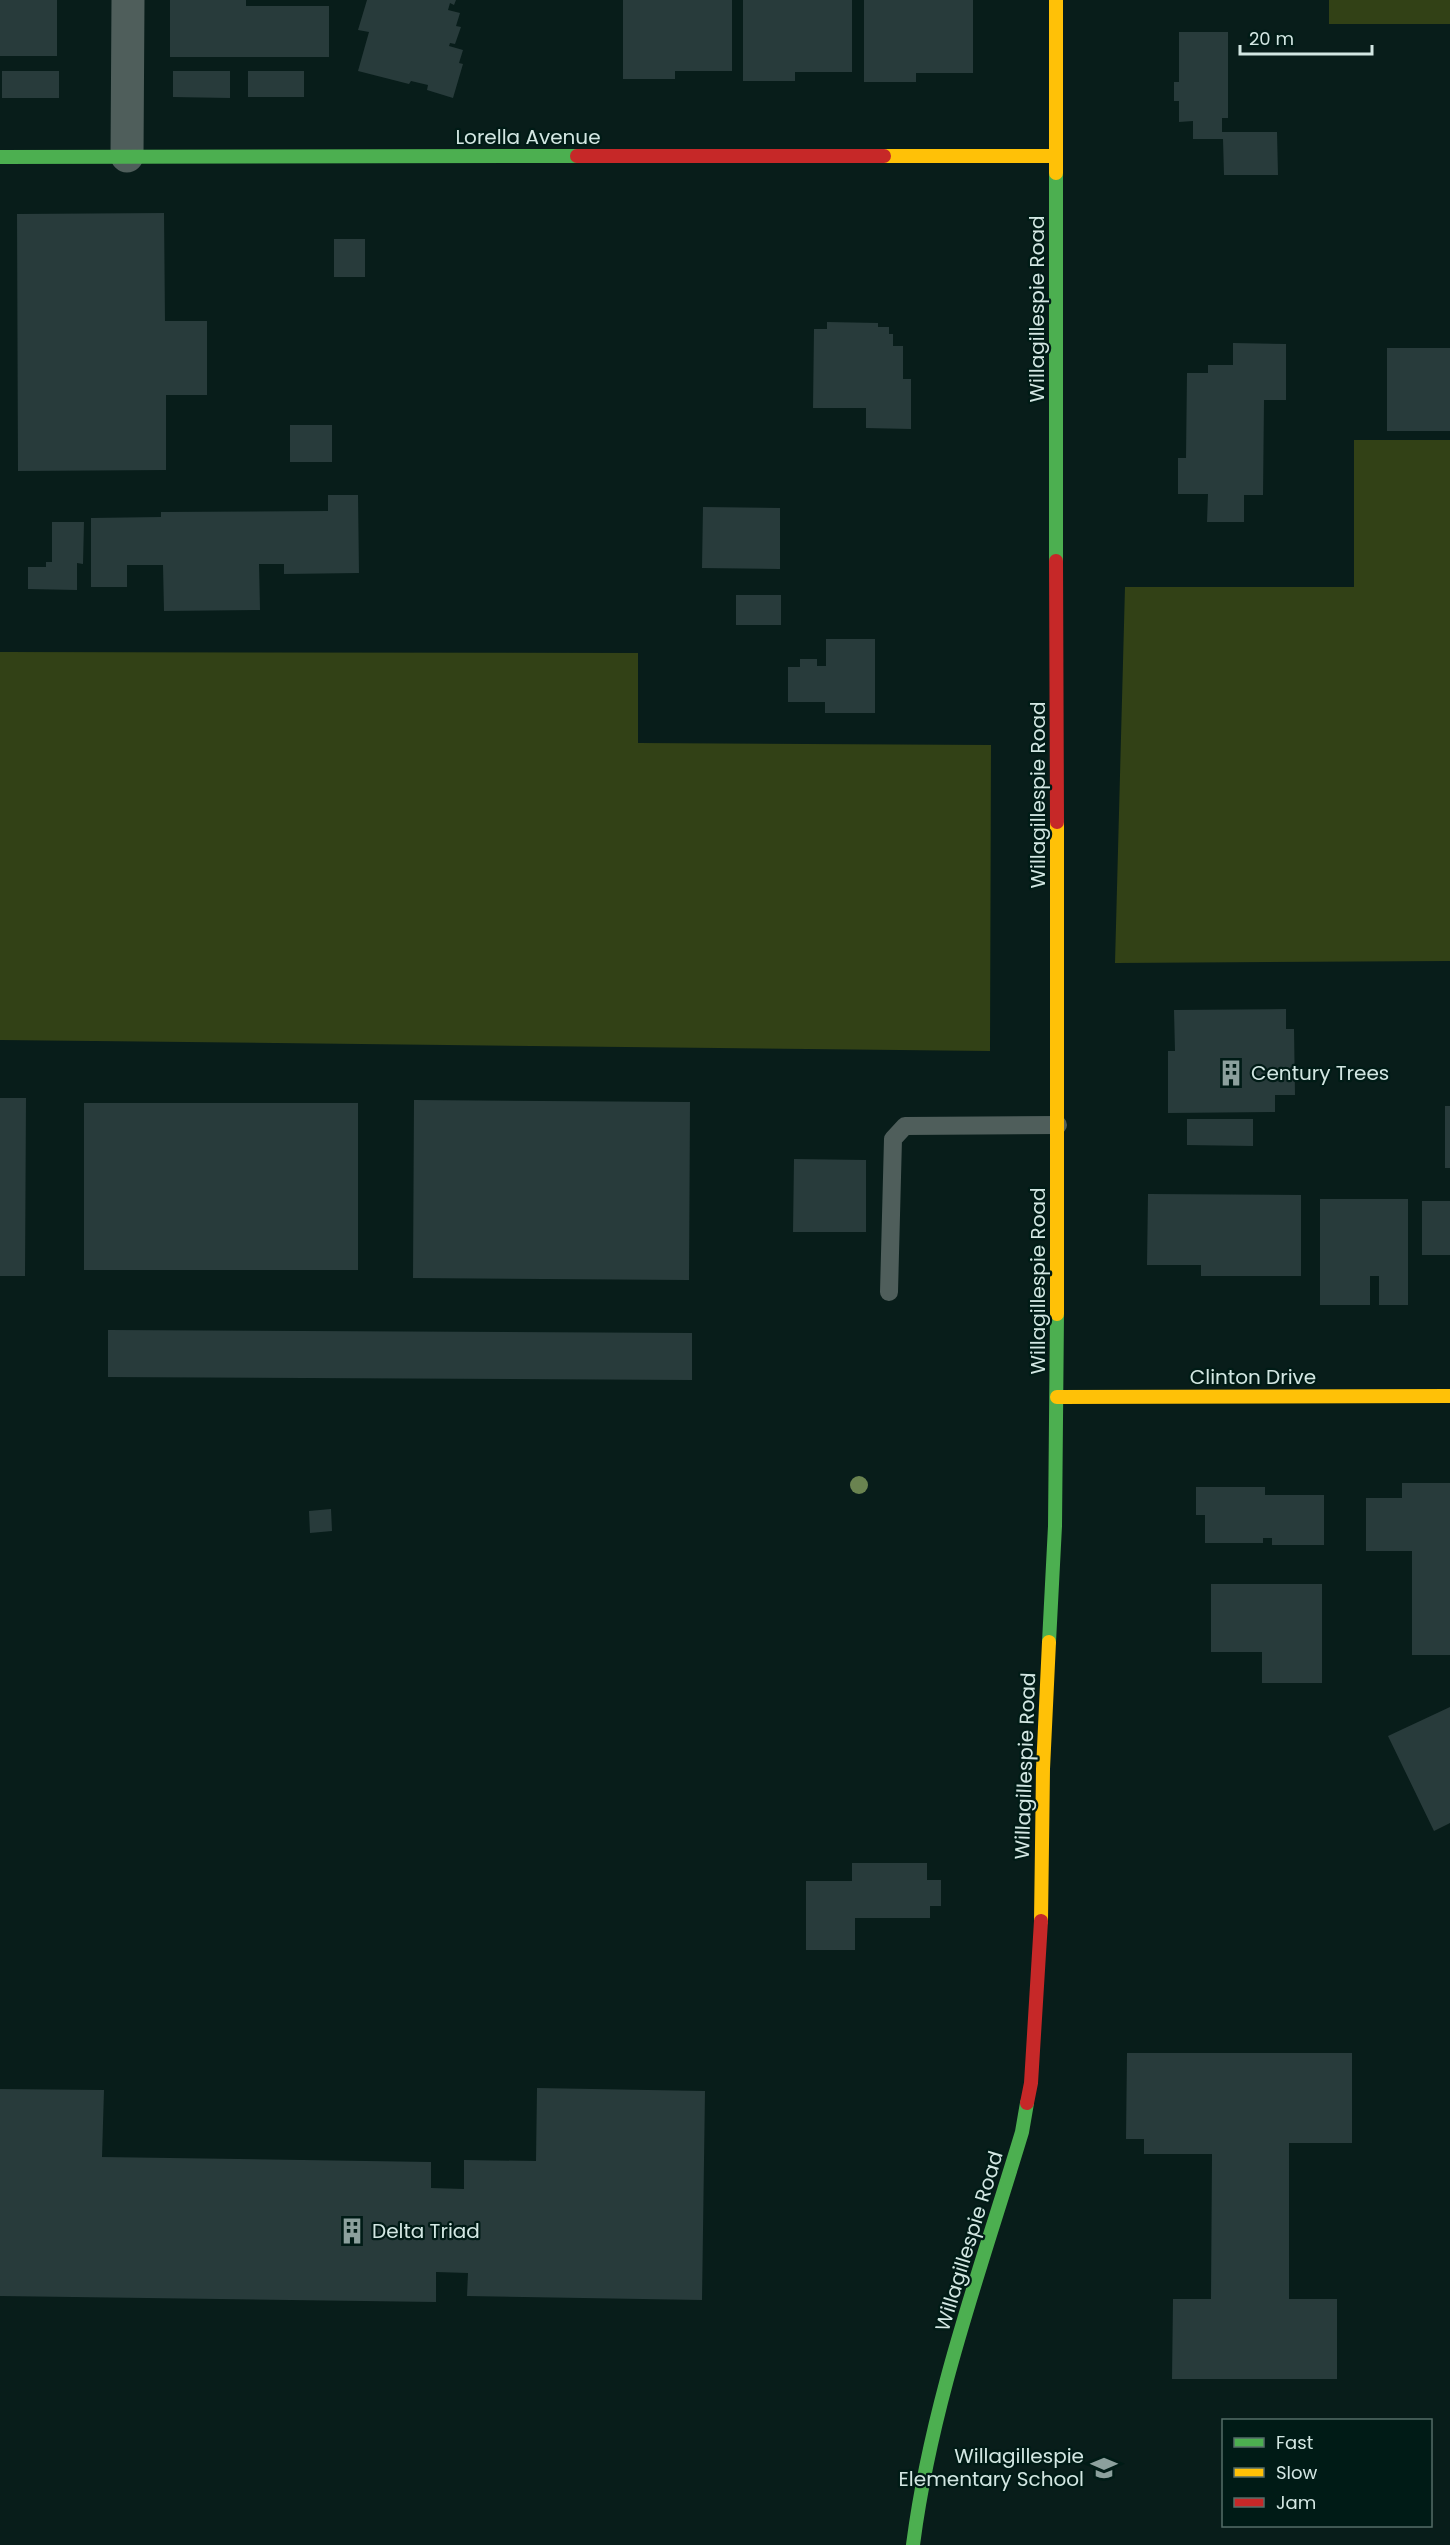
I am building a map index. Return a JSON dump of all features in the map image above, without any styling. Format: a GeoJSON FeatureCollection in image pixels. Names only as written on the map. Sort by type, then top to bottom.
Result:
{"type":"FeatureCollection","features":[{"type":"Feature","properties":{"kind":"main road","name":"Willagillespie Road"},"geometry":{"type":"LineString","coordinates":[[913,2545],[919,2498],[938,2409],[1022,2132],[1031,2083],[1040,1955],[1042,1769],[1055,1526],[1057,1397],[1056,0]]}},
{"type":"Feature","properties":{"kind":"main road","name":"Lorella Avenue"},"geometry":{"type":"LineString","coordinates":[[0,157],[1056,156]]}},
{"type":"Feature","properties":{"kind":"main road","name":"Clinton Drive"},"geometry":{"type":"LineString","coordinates":[[1057,1397],[1450,1396]]}},
{"type":"Feature","properties":{"kind":"street"},"geometry":{"type":"LineString","coordinates":[[127,156],[128,0]]}},
{"type":"Feature","properties":{"kind":"lane"},"geometry":{"type":"LineString","coordinates":[[889,1292],[893,1139],[905,1126],[1058,1125]]}},
{"type":"Feature","properties":{"kind":"green space"},"geometry":{"type":"Polygon","coordinates":[[[1329,0],[1450,0],[1450,24],[1329,24],[1329,0]]]}},
{"type":"Feature","properties":{"kind":"green space"},"geometry":{"type":"Polygon","coordinates":[[[1354,440],[1450,440],[1450,961],[1115,963],[1125,587],[1354,587],[1354,440]]]}},
{"type":"Feature","properties":{"kind":"green space"},"geometry":{"type":"Polygon","coordinates":[[[0,652],[638,653],[638,743],[991,745],[990,1051],[0,1040],[0,652]]]}},
{"type":"Feature","properties":{"kind":"building"},"geometry":{"type":"Polygon","coordinates":[[[0,0],[57,0],[57,56],[0,56],[0,0]]]}},
{"type":"Feature","properties":{"kind":"building"},"geometry":{"type":"Polygon","coordinates":[[[170,0],[246,0],[246,6],[329,6],[329,57],[170,57],[170,0]]]}},
{"type":"Feature","properties":{"kind":"building"},"geometry":{"type":"Polygon","coordinates":[[[367,0],[456,0],[454,5],[450,3],[448,10],[460,13],[456,26],[461,27],[455,44],[450,43],[449,46],[463,50],[459,63],[463,64],[453,98],[427,90],[428,85],[411,81],[409,84],[358,71],[369,32],[358,30],[367,0]]]}},
{"type":"Feature","properties":{"kind":"building"},"geometry":{"type":"Polygon","coordinates":[[[623,0],[732,0],[732,71],[675,71],[675,79],[623,79],[623,0]]]}},
{"type":"Feature","properties":{"kind":"building"},"geometry":{"type":"Polygon","coordinates":[[[743,0],[852,0],[852,72],[795,72],[795,81],[743,81],[743,0]]]}},
{"type":"Feature","properties":{"kind":"building"},"geometry":{"type":"Polygon","coordinates":[[[864,0],[973,0],[973,73],[916,73],[916,82],[864,82],[864,0]]]}},
{"type":"Feature","properties":{"kind":"building"},"geometry":{"type":"Polygon","coordinates":[[[1179,32],[1228,32],[1228,118],[1222,118],[1222,132],[1277,132],[1278,175],[1224,175],[1223,139],[1193,139],[1193,121],[1179,122],[1179,101],[1174,101],[1174,82],[1179,82],[1179,32]]]}},
{"type":"Feature","properties":{"kind":"building"},"geometry":{"type":"Polygon","coordinates":[[[2,71],[59,71],[59,98],[2,98],[2,71]]]}},
{"type":"Feature","properties":{"kind":"building"},"geometry":{"type":"Polygon","coordinates":[[[173,71],[230,71],[230,98],[173,97],[173,71]]]}},
{"type":"Feature","properties":{"kind":"building"},"geometry":{"type":"Polygon","coordinates":[[[248,71],[304,71],[304,97],[248,97],[248,71]]]}},
{"type":"Feature","properties":{"kind":"building"},"geometry":{"type":"Polygon","coordinates":[[[164,213],[165,321],[207,321],[207,395],[166,395],[166,470],[18,471],[17,214],[164,213]]]}},
{"type":"Feature","properties":{"kind":"building"},"geometry":{"type":"Polygon","coordinates":[[[334,239],[365,239],[365,277],[334,277],[334,239]]]}},
{"type":"Feature","properties":{"kind":"building"},"geometry":{"type":"Polygon","coordinates":[[[827,322],[878,323],[878,327],[889,327],[889,334],[893,334],[893,346],[903,346],[903,379],[911,379],[911,429],[866,428],[866,408],[813,408],[814,329],[827,329],[827,322]]]}},
{"type":"Feature","properties":{"kind":"building"},"geometry":{"type":"Polygon","coordinates":[[[1233,343],[1286,344],[1286,400],[1264,400],[1263,495],[1244,495],[1244,522],[1207,522],[1208,494],[1178,494],[1178,458],[1186,458],[1187,373],[1208,373],[1208,365],[1233,365],[1233,343]]]}},
{"type":"Feature","properties":{"kind":"building"},"geometry":{"type":"Polygon","coordinates":[[[1387,348],[1450,348],[1450,431],[1387,431],[1387,348]]]}},
{"type":"Feature","properties":{"kind":"building"},"geometry":{"type":"Polygon","coordinates":[[[290,425],[332,425],[332,462],[290,462],[290,425]]]}},
{"type":"Feature","properties":{"kind":"building"},"geometry":{"type":"Polygon","coordinates":[[[328,495],[358,495],[359,573],[284,574],[284,564],[259,564],[260,610],[164,611],[163,565],[127,565],[127,587],[91,587],[91,518],[161,517],[161,512],[328,511],[328,495]]]}},
{"type":"Feature","properties":{"kind":"building"},"geometry":{"type":"Polygon","coordinates":[[[703,507],[780,508],[780,569],[702,568],[703,507]]]}},
{"type":"Feature","properties":{"kind":"building"},"geometry":{"type":"Polygon","coordinates":[[[52,522],[84,522],[83,564],[77,563],[77,590],[28,589],[28,567],[46,567],[46,562],[52,562],[52,522]]]}},
{"type":"Feature","properties":{"kind":"building"},"geometry":{"type":"Polygon","coordinates":[[[736,595],[781,595],[781,625],[736,625],[736,595]]]}},
{"type":"Feature","properties":{"kind":"building"},"geometry":{"type":"Polygon","coordinates":[[[826,639],[875,639],[875,713],[825,713],[825,702],[788,702],[788,667],[800,667],[800,659],[817,659],[817,666],[826,666],[826,639]]]}},
{"type":"Feature","properties":{"kind":"building","name":"Century Trees"},"geometry":{"type":"Polygon","coordinates":[[[1286,1009],[1286,1029],[1294,1029],[1295,1095],[1275,1095],[1275,1112],[1168,1113],[1168,1051],[1175,1051],[1174,1010],[1286,1009]]]}},
{"type":"Feature","properties":{"kind":"building"},"geometry":{"type":"Polygon","coordinates":[[[0,1098],[26,1098],[25,1276],[0,1276],[0,1098]]]}},
{"type":"Feature","properties":{"kind":"building"},"geometry":{"type":"Polygon","coordinates":[[[414,1100],[690,1102],[689,1280],[413,1278],[414,1100]]]}},
{"type":"Feature","properties":{"kind":"building"},"geometry":{"type":"Polygon","coordinates":[[[84,1103],[358,1103],[358,1270],[84,1270],[84,1103]]]}},
{"type":"Feature","properties":{"kind":"building"},"geometry":{"type":"Polygon","coordinates":[[[1445,1106],[1450,1106],[1450,1168],[1445,1168],[1445,1106]]]}},
{"type":"Feature","properties":{"kind":"building"},"geometry":{"type":"Polygon","coordinates":[[[1187,1119],[1253,1119],[1253,1146],[1187,1145],[1187,1119]]]}},
{"type":"Feature","properties":{"kind":"building"},"geometry":{"type":"Polygon","coordinates":[[[794,1159],[866,1160],[866,1232],[793,1232],[794,1159]]]}},
{"type":"Feature","properties":{"kind":"building"},"geometry":{"type":"Polygon","coordinates":[[[1148,1194],[1301,1195],[1301,1276],[1201,1276],[1201,1265],[1147,1265],[1148,1194]]]}},
{"type":"Feature","properties":{"kind":"building"},"geometry":{"type":"Polygon","coordinates":[[[1320,1199],[1408,1199],[1408,1305],[1379,1305],[1379,1276],[1370,1276],[1370,1305],[1320,1305],[1320,1199]]]}},
{"type":"Feature","properties":{"kind":"building"},"geometry":{"type":"Polygon","coordinates":[[[1422,1201],[1450,1201],[1450,1255],[1422,1255],[1422,1201]]]}},
{"type":"Feature","properties":{"kind":"building"},"geometry":{"type":"Polygon","coordinates":[[[108,1330],[692,1333],[692,1380],[108,1377],[108,1330]]]}},
{"type":"Feature","properties":{"kind":"building"},"geometry":{"type":"Polygon","coordinates":[[[1402,1483],[1450,1483],[1450,1655],[1412,1655],[1412,1551],[1366,1551],[1366,1498],[1402,1498],[1402,1483]]]}},
{"type":"Feature","properties":{"kind":"building"},"geometry":{"type":"Polygon","coordinates":[[[1196,1487],[1265,1487],[1265,1495],[1324,1495],[1324,1545],[1272,1545],[1272,1538],[1263,1538],[1263,1543],[1205,1543],[1205,1515],[1196,1515],[1196,1487]]]}},
{"type":"Feature","properties":{"kind":"building"},"geometry":{"type":"Polygon","coordinates":[[[331,1509],[332,1531],[310,1533],[309,1511],[331,1509]]]}},
{"type":"Feature","properties":{"kind":"building"},"geometry":{"type":"Polygon","coordinates":[[[1211,1584],[1322,1584],[1322,1683],[1262,1683],[1262,1652],[1211,1652],[1211,1584]]]}},
{"type":"Feature","properties":{"kind":"building"},"geometry":{"type":"Polygon","coordinates":[[[1450,1707],[1450,1823],[1434,1831],[1388,1736],[1450,1707]]]}},
{"type":"Feature","properties":{"kind":"building"},"geometry":{"type":"Polygon","coordinates":[[[852,1863],[927,1863],[927,1880],[941,1880],[941,1906],[930,1906],[930,1918],[855,1918],[855,1950],[806,1950],[806,1881],[852,1881],[852,1863]]]}},
{"type":"Feature","properties":{"kind":"building"},"geometry":{"type":"Polygon","coordinates":[[[1127,2053],[1352,2053],[1352,2143],[1289,2143],[1289,2299],[1337,2299],[1337,2379],[1172,2379],[1173,2299],[1211,2299],[1212,2154],[1144,2154],[1144,2139],[1126,2139],[1127,2053]]]}},
{"type":"Feature","properties":{"kind":"building","name":"Delta Triad"},"geometry":{"type":"Polygon","coordinates":[[[537,2088],[705,2091],[702,2300],[467,2296],[468,2273],[436,2272],[436,2302],[0,2296],[0,2089],[104,2090],[102,2157],[431,2162],[431,2188],[464,2189],[464,2160],[536,2161],[537,2088]]]}},
{"type":"Feature","properties":{"kind":"traffic: fast"},"geometry":{"type":"LineString","coordinates":[[0,157],[577,156]]}},
{"type":"Feature","properties":{"kind":"traffic: fast"},"geometry":{"type":"LineString","coordinates":[[1056,173],[1056,561]]}},
{"type":"Feature","properties":{"kind":"traffic: fast"},"geometry":{"type":"LineString","coordinates":[[1049,1642],[1055,1526],[1057,1314]]}},
{"type":"Feature","properties":{"kind":"traffic: fast"},"geometry":{"type":"LineString","coordinates":[[913,2545],[921,2492],[945,2388],[974,2285],[1022,2132],[1027,2103]]}},
{"type":"Feature","properties":{"kind":"traffic: slow"},"geometry":{"type":"LineString","coordinates":[[1056,0],[1056,173]]}},
{"type":"Feature","properties":{"kind":"traffic: slow"},"geometry":{"type":"LineString","coordinates":[[884,156],[1056,156]]}},
{"type":"Feature","properties":{"kind":"traffic: slow"},"geometry":{"type":"LineString","coordinates":[[1057,822],[1057,1314]]}},
{"type":"Feature","properties":{"kind":"traffic: slow"},"geometry":{"type":"LineString","coordinates":[[1057,1397],[1450,1396]]}},
{"type":"Feature","properties":{"kind":"traffic: slow"},"geometry":{"type":"LineString","coordinates":[[1041,1921],[1043,1769],[1049,1642]]}},
{"type":"Feature","properties":{"kind":"traffic: jam"},"geometry":{"type":"LineString","coordinates":[[577,156],[884,156]]}},
{"type":"Feature","properties":{"kind":"traffic: jam"},"geometry":{"type":"LineString","coordinates":[[1056,561],[1057,822]]}},
{"type":"Feature","properties":{"kind":"traffic: jam"},"geometry":{"type":"LineString","coordinates":[[1027,2103],[1031,2083],[1041,1921]]}},
{"type":"Feature","properties":{"kind":"place","name":"Century Trees"},"geometry":{"type":"Point","coordinates":[1231,1073]}},
{"type":"Feature","properties":{"kind":"place","name":"Delta Triad"},"geometry":{"type":"Point","coordinates":[352,2231]}},
{"type":"Feature","properties":{"kind":"place","name":"Willagillespie Elementary School"},"geometry":{"type":"Point","coordinates":[1104,2468]}}]}
